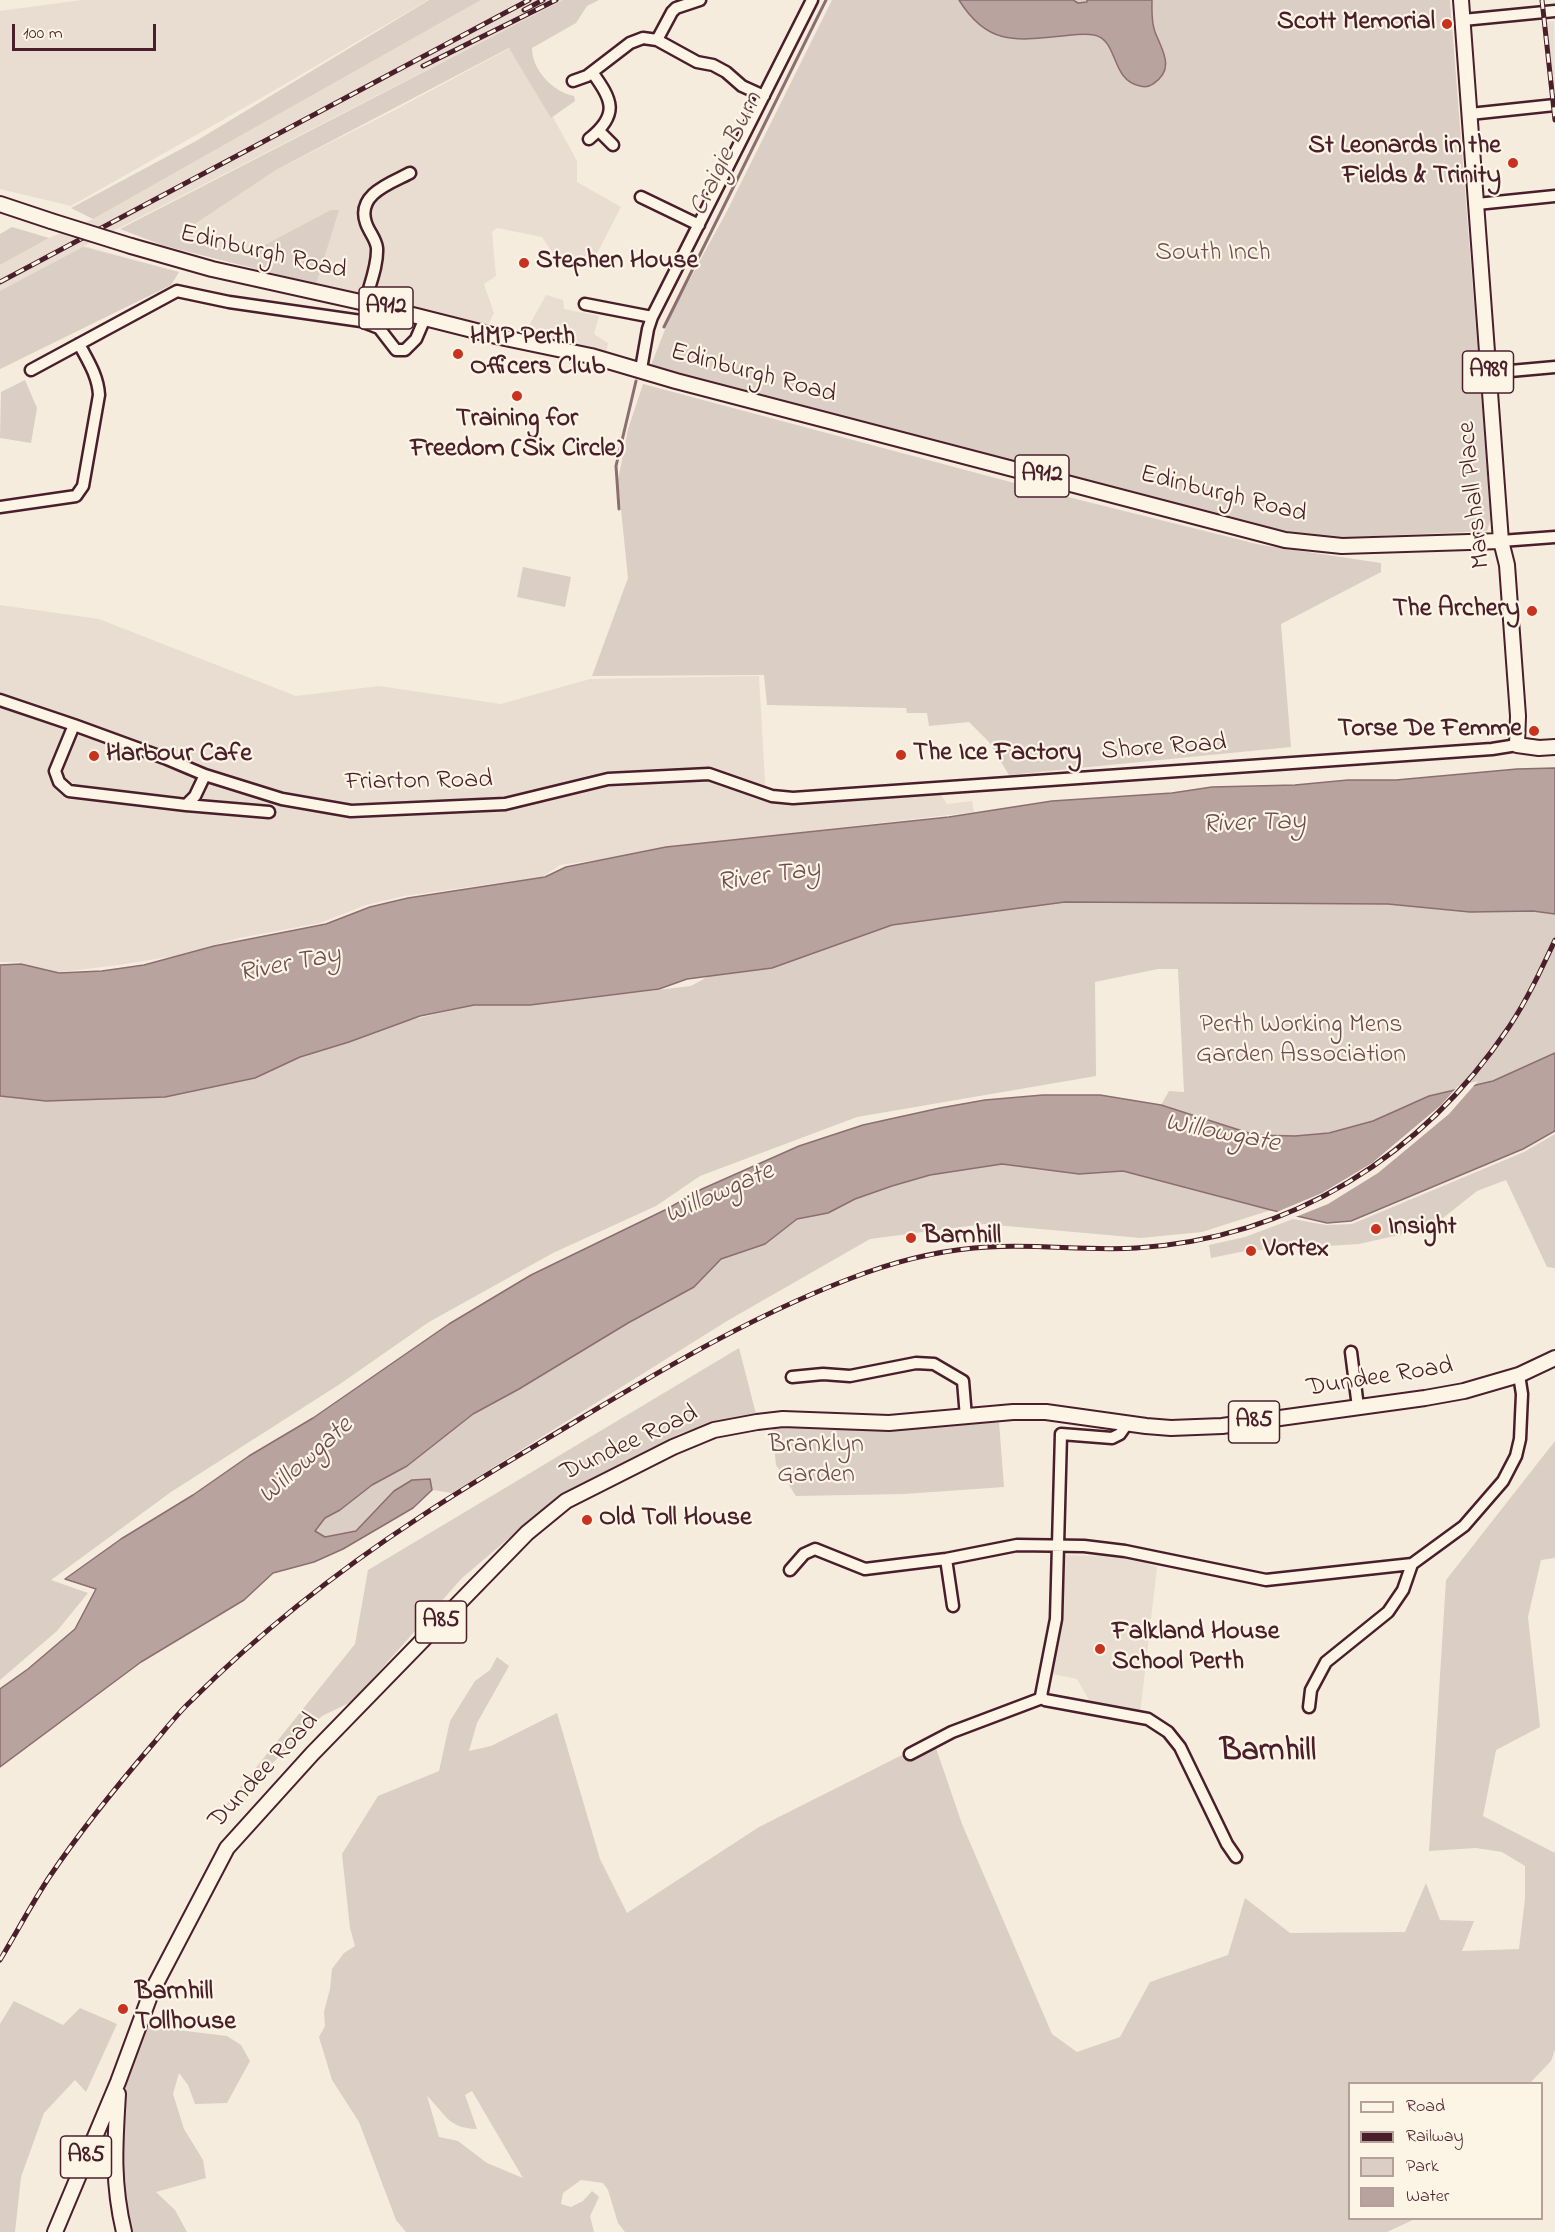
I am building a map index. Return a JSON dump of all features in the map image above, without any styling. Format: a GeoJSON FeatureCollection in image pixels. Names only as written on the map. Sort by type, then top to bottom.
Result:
{"type":"FeatureCollection","features":[{"type":"Feature","properties":{"kind":"main road","name":"A989"},"geometry":{"type":"LineString","coordinates":[[1461,0],[1477,204]]}},
{"type":"Feature","properties":{"kind":"main road","name":"Edinburgh Road"},"geometry":{"type":"LineString","coordinates":[[0,204],[212,269],[641,369],[676,381],[1285,540],[1342,546],[1501,541]]}},
{"type":"Feature","properties":{"kind":"main road","name":"Marshall Place"},"geometry":{"type":"LineString","coordinates":[[1477,204],[1501,541],[1508,565],[1518,716],[1517,745]]}},
{"type":"Feature","properties":{"kind":"main road"},"geometry":{"type":"LineString","coordinates":[[1517,745],[1539,748],[1555,747]]}},
{"type":"Feature","properties":{"kind":"main road","name":"Dundee Road"},"geometry":{"type":"LineString","coordinates":[[118,2082],[151,1993],[227,1848],[312,1754],[527,1533],[566,1501],[673,1447],[714,1431],[783,1419],[890,1423],[1013,1412],[1046,1412],[1171,1428],[1222,1426],[1464,1391],[1519,1375],[1555,1358]]}},
{"type":"Feature","properties":{"kind":"main road","name":"A85"},"geometry":{"type":"LineString","coordinates":[[54,2232],[118,2082]]}},
{"type":"Feature","properties":{"kind":"main road","name":"A85"},"geometry":{"type":"LineString","coordinates":[[118,2082],[113,2164],[124,2232]]}},
{"type":"Feature","properties":{"kind":"street"},"geometry":{"type":"LineString","coordinates":[[657,40],[676,8],[700,0]]}},
{"type":"Feature","properties":{"kind":"street"},"geometry":{"type":"LineString","coordinates":[[641,369],[652,317],[812,0]]}},
{"type":"Feature","properties":{"kind":"street"},"geometry":{"type":"LineString","coordinates":[[1462,20],[1555,11]]}},
{"type":"Feature","properties":{"kind":"street"},"geometry":{"type":"LineString","coordinates":[[573,81],[592,72],[630,43],[643,38],[657,40],[697,62],[712,65],[726,72],[741,86],[764,96]]}},
{"type":"Feature","properties":{"kind":"street"},"geometry":{"type":"LineString","coordinates":[[589,139],[610,114],[608,95],[592,72]]}},
{"type":"Feature","properties":{"kind":"street"},"geometry":{"type":"LineString","coordinates":[[1470,114],[1555,105]]}},
{"type":"Feature","properties":{"kind":"street"},"geometry":{"type":"LineString","coordinates":[[598,131],[613,145]]}},
{"type":"Feature","properties":{"kind":"street"},"geometry":{"type":"LineString","coordinates":[[365,303],[377,257],[377,247],[365,222],[366,206],[375,191],[410,173]]}},
{"type":"Feature","properties":{"kind":"street"},"geometry":{"type":"LineString","coordinates":[[1477,204],[1555,196]]}},
{"type":"Feature","properties":{"kind":"street"},"geometry":{"type":"LineString","coordinates":[[641,197],[699,225]]}},
{"type":"Feature","properties":{"kind":"street"},"geometry":{"type":"LineString","coordinates":[[32,370],[177,291],[229,302],[361,321],[379,328],[396,350],[405,350],[414,342],[425,318]]}},
{"type":"Feature","properties":{"kind":"street"},"geometry":{"type":"LineString","coordinates":[[585,304],[652,317]]}},
{"type":"Feature","properties":{"kind":"street"},"geometry":{"type":"LineString","coordinates":[[0,507],[76,496],[83,486],[99,395],[93,370],[79,344]]}},
{"type":"Feature","properties":{"kind":"street"},"geometry":{"type":"LineString","coordinates":[[1488,373],[1555,367]]}},
{"type":"Feature","properties":{"kind":"street"},"geometry":{"type":"LineString","coordinates":[[1501,541],[1555,537]]}},
{"type":"Feature","properties":{"kind":"street","name":"Friarton Road"},"geometry":{"type":"LineString","coordinates":[[0,700],[74,724],[206,775],[282,799],[351,811],[505,804],[608,779],[709,774]]}},
{"type":"Feature","properties":{"kind":"street"},"geometry":{"type":"LineString","coordinates":[[74,724],[56,771],[59,782],[69,791],[269,812]]}},
{"type":"Feature","properties":{"kind":"street","name":"Shore Road"},"geometry":{"type":"LineString","coordinates":[[709,774],[772,796],[793,798],[1492,749],[1517,745]]}},
{"type":"Feature","properties":{"kind":"street"},"geometry":{"type":"LineString","coordinates":[[186,805],[195,796],[206,775]]}},
{"type":"Feature","properties":{"kind":"street"},"geometry":{"type":"LineString","coordinates":[[1351,1352],[1358,1407]]}},
{"type":"Feature","properties":{"kind":"street"},"geometry":{"type":"LineString","coordinates":[[792,1377],[822,1374],[850,1376],[916,1363],[934,1364],[963,1381],[966,1417]]}},
{"type":"Feature","properties":{"kind":"street"},"geometry":{"type":"LineString","coordinates":[[790,1570],[804,1554],[815,1549],[865,1569],[946,1559],[1017,1545],[1084,1546],[1125,1551],[1266,1580],[1412,1564],[1464,1526],[1494,1494],[1506,1476],[1516,1456],[1521,1433],[1522,1394],[1519,1375]]}},
{"type":"Feature","properties":{"kind":"street"},"geometry":{"type":"LineString","coordinates":[[1042,1698],[1056,1619],[1060,1434],[1112,1438],[1120,1434],[1127,1424]]}},
{"type":"Feature","properties":{"kind":"street"},"geometry":{"type":"LineString","coordinates":[[946,1559],[953,1606]]}},
{"type":"Feature","properties":{"kind":"street"},"geometry":{"type":"LineString","coordinates":[[1309,1707],[1311,1690],[1326,1662],[1388,1612],[1403,1590],[1412,1564]]}},
{"type":"Feature","properties":{"kind":"street"},"geometry":{"type":"LineString","coordinates":[[910,1754],[952,1732],[1042,1698],[1148,1719],[1168,1732],[1180,1747],[1227,1844],[1236,1857]]}},
{"type":"Feature","properties":{"kind":"shaded area"},"geometry":{"type":"Polygon","coordinates":[[[81,0],[428,0],[71,206],[0,189],[0,11],[81,0]]]}},
{"type":"Feature","properties":{"kind":"shaded area"},"geometry":{"type":"Polygon","coordinates":[[[481,0],[563,0],[84,246],[179,272],[171,285],[0,369],[0,265],[49,238],[93,219],[481,0]]]}},
{"type":"Feature","properties":{"kind":"shaded area"},"geometry":{"type":"Polygon","coordinates":[[[1554,21],[1555,98],[1550,99],[1543,22],[1554,21]]]}},
{"type":"Feature","properties":{"kind":"shaded area"},"geometry":{"type":"Polygon","coordinates":[[[514,46],[577,161],[577,182],[621,207],[590,267],[554,255],[542,237],[497,228],[492,232],[496,276],[484,284],[494,313],[487,327],[162,245],[276,170],[514,46]]]}},
{"type":"Feature","properties":{"kind":"shaded area"},"geometry":{"type":"Polygon","coordinates":[[[546,295],[563,300],[564,309],[599,316],[594,334],[608,343],[606,355],[522,338],[546,295]]]}},
{"type":"Feature","properties":{"kind":"shaded area"},"geometry":{"type":"Polygon","coordinates":[[[0,605],[99,619],[296,696],[379,686],[501,704],[590,679],[759,676],[766,801],[804,804],[941,795],[947,804],[972,801],[974,812],[777,835],[560,865],[542,877],[404,896],[366,905],[320,923],[239,938],[174,956],[119,965],[54,973],[19,962],[0,962],[0,605]]]}},
{"type":"Feature","properties":{"kind":"shaded area","name":"Falkland House School Perth"},"geometry":{"type":"Polygon","coordinates":[[[1060,1555],[1106,1556],[1137,1560],[1157,1567],[1140,1714],[1089,1706],[1089,1700],[1077,1679],[1048,1673],[1060,1555]]]}},
{"type":"Feature","properties":{"kind":"green space"},"geometry":{"type":"Polygon","coordinates":[[[429,0],[481,0],[93,219],[71,208],[196,141],[429,0]]]}},
{"type":"Feature","properties":{"kind":"green space"},"geometry":{"type":"Polygon","coordinates":[[[563,0],[599,0],[587,6],[576,23],[532,48],[536,64],[545,79],[559,90],[574,96],[575,101],[551,118],[509,48],[276,170],[178,235],[244,256],[331,210],[339,210],[316,284],[162,245],[120,229],[563,0]]]}},
{"type":"Feature","properties":{"kind":"green space","name":"South Inch"},"geometry":{"type":"Polygon","coordinates":[[[832,0],[1450,0],[1491,518],[1487,531],[1285,540],[651,365],[672,312],[727,211],[832,0]]]}},
{"type":"Feature","properties":{"kind":"green space"},"geometry":{"type":"Polygon","coordinates":[[[12,227],[49,238],[0,265],[0,234],[12,227]]]}},
{"type":"Feature","properties":{"kind":"green space"},"geometry":{"type":"Polygon","coordinates":[[[83,247],[179,272],[171,285],[0,369],[0,291],[83,247]]]}},
{"type":"Feature","properties":{"kind":"green space"},"geometry":{"type":"Polygon","coordinates":[[[25,380],[37,408],[31,443],[0,438],[1,392],[25,380]]]}},
{"type":"Feature","properties":{"kind":"green space"},"geometry":{"type":"Polygon","coordinates":[[[643,384],[1048,492],[1261,545],[1381,563],[1381,572],[1281,624],[1291,747],[1009,775],[989,742],[969,722],[929,726],[927,713],[907,713],[906,708],[767,705],[764,675],[592,676],[628,578],[618,480],[628,429],[643,384]]]}},
{"type":"Feature","properties":{"kind":"green space"},"geometry":{"type":"Polygon","coordinates":[[[523,567],[571,577],[565,607],[517,597],[523,567]]]}},
{"type":"Feature","properties":{"kind":"green space","name":"Perth Working Mens Garden Association"},"geometry":{"type":"Polygon","coordinates":[[[1065,902],[1388,904],[1470,912],[1533,911],[1555,914],[1555,1053],[1493,1081],[1429,1096],[1373,1121],[1329,1133],[1295,1136],[1255,1135],[1161,1105],[1169,1091],[1184,1092],[1178,969],[1158,969],[1095,982],[1096,1076],[857,1117],[700,1176],[656,1206],[553,1253],[429,1322],[340,1384],[171,1492],[51,1580],[88,1593],[57,1631],[0,1680],[0,1096],[46,1101],[165,1097],[255,1078],[300,1057],[406,1021],[474,1005],[530,1005],[691,986],[709,976],[772,968],[892,925],[1065,902]]]}},
{"type":"Feature","properties":{"kind":"green space"},"geometry":{"type":"Polygon","coordinates":[[[1555,1134],[1555,1268],[1547,1267],[1506,1180],[1477,1191],[1438,1222],[1425,1229],[1359,1244],[1245,1251],[1211,1258],[1209,1245],[1245,1237],[1293,1219],[1326,1225],[1352,1224],[1524,1152],[1555,1134]]]}},
{"type":"Feature","properties":{"kind":"green space"},"geometry":{"type":"Polygon","coordinates":[[[1003,1164],[1079,1174],[1123,1171],[1271,1210],[1202,1232],[1141,1238],[984,1224],[870,1239],[727,1321],[452,1493],[432,1490],[429,1479],[396,1490],[356,1531],[325,1537],[315,1531],[325,1518],[340,1510],[372,1485],[407,1466],[473,1414],[694,1287],[721,1259],[765,1244],[797,1219],[828,1213],[855,1199],[892,1186],[930,1175],[1003,1164]]]}},
{"type":"Feature","properties":{"kind":"green space"},"geometry":{"type":"Polygon","coordinates":[[[739,1348],[756,1414],[681,1433],[561,1494],[462,1578],[353,1701],[322,1716],[218,1815],[355,1644],[368,1570],[739,1348]]]}},
{"type":"Feature","properties":{"kind":"green space","name":"Branklyn Garden"},"geometry":{"type":"Polygon","coordinates":[[[999,1422],[1004,1487],[904,1494],[796,1496],[776,1465],[772,1424],[892,1431],[999,1422]]]}},
{"type":"Feature","properties":{"kind":"green space"},"geometry":{"type":"Polygon","coordinates":[[[1555,1441],[1555,1558],[1541,1560],[1528,1617],[1540,1727],[1496,1750],[1483,1816],[1555,1853],[1555,2050],[1551,2061],[1531,2082],[1348,2082],[1348,2220],[1413,2220],[1387,2232],[625,2232],[618,2223],[608,2190],[603,2183],[581,2180],[563,2193],[561,2204],[571,2207],[583,2201],[592,2191],[599,2197],[590,2216],[594,2232],[406,2232],[396,2220],[359,2122],[332,2080],[319,2037],[325,2026],[324,2012],[332,1969],[344,1953],[355,1946],[350,1928],[342,1854],[378,1796],[439,1771],[450,1721],[475,1681],[490,1670],[497,1657],[509,1666],[477,1723],[469,1751],[491,1746],[557,1713],[600,1859],[627,1913],[759,1827],[908,1752],[936,1748],[962,1824],[1052,2034],[1077,2052],[1120,2037],[1150,1982],[1228,1955],[1245,1898],[1290,1933],[1405,1932],[1426,1883],[1440,1920],[1474,1921],[1462,1951],[1519,1949],[1525,1899],[1525,1866],[1502,1852],[1476,1848],[1429,1851],[1446,1580],[1555,1441]],[[472,2091],[465,2095],[477,2129],[453,2123],[427,2096],[439,2137],[458,2141],[487,2163],[523,2178],[472,2091]]]}},
{"type":"Feature","properties":{"kind":"green space"},"geometry":{"type":"Polygon","coordinates":[[[14,2001],[63,2025],[80,2008],[117,2024],[86,2092],[75,2080],[44,2113],[21,2177],[15,2232],[0,2232],[0,2024],[14,2001]]]}},
{"type":"Feature","properties":{"kind":"green space"},"geometry":{"type":"Polygon","coordinates":[[[145,2026],[227,2036],[241,2045],[250,2061],[227,2103],[195,2104],[188,2085],[179,2073],[173,2094],[184,2129],[203,2160],[206,2178],[156,2192],[175,2210],[187,2232],[128,2232],[120,2191],[121,2098],[145,2026]]]}},
{"type":"Feature","properties":{"kind":"water"},"geometry":{"type":"Polygon","coordinates":[[[959,0],[1073,0],[1078,3],[1087,2],[1087,0],[1152,0],[1154,28],[1164,52],[1166,66],[1164,72],[1151,85],[1140,86],[1130,82],[1124,76],[1108,44],[1102,38],[1086,34],[1030,39],[1003,37],[980,25],[959,0]]]}},
{"type":"Feature","properties":{"kind":"water","name":"River Tay"},"geometry":{"type":"Polygon","coordinates":[[[1555,768],[1555,914],[1533,911],[1470,912],[1388,904],[1065,902],[892,925],[772,968],[687,979],[659,989],[530,1005],[474,1005],[420,1016],[300,1057],[255,1078],[165,1097],[46,1101],[0,1096],[0,965],[21,964],[59,973],[102,971],[144,965],[214,946],[326,924],[370,907],[408,898],[545,877],[566,867],[666,847],[949,817],[1052,801],[1172,793],[1212,787],[1295,785],[1348,780],[1396,780],[1517,769],[1555,768]]]}},
{"type":"Feature","properties":{"kind":"water","name":"Willowgate"},"geometry":{"type":"Polygon","coordinates":[[[1555,1053],[1555,1131],[1523,1149],[1351,1221],[1327,1223],[1123,1171],[1079,1174],[1002,1164],[930,1175],[855,1199],[828,1213],[797,1219],[765,1244],[721,1259],[694,1287],[473,1414],[407,1466],[372,1485],[340,1510],[325,1518],[315,1531],[325,1537],[356,1531],[394,1491],[412,1480],[430,1479],[432,1490],[413,1508],[343,1549],[314,1562],[273,1573],[244,1600],[141,1662],[0,1767],[0,1689],[28,1669],[75,1629],[96,1589],[65,1579],[121,1539],[193,1495],[249,1456],[313,1418],[449,1324],[531,1275],[667,1209],[702,1189],[799,1146],[863,1125],[985,1100],[1043,1095],[1100,1095],[1161,1105],[1255,1135],[1295,1136],[1329,1133],[1373,1121],[1429,1096],[1493,1081],[1555,1053]]]}},
{"type":"Feature","properties":{"kind":"pier"},"geometry":{"type":"Polygon","coordinates":[[[1478,1081],[1449,1114],[1378,1173],[1328,1204],[1293,1218],[1272,1214],[1322,1193],[1372,1163],[1441,1105],[1458,1086],[1478,1081]]]}},
{"type":"Feature","properties":{"kind":"waterway","name":"Craigie Burn"},"geometry":{"type":"LineString","coordinates":[[664,327],[826,0]]}},
{"type":"Feature","properties":{"kind":"waterway","name":"Craigie Burn"},"geometry":{"type":"LineString","coordinates":[[619,509],[616,466],[636,381]]}},
{"type":"Feature","properties":{"kind":"railway"},"geometry":{"type":"LineString","coordinates":[[0,282],[529,0]]}},
{"type":"Feature","properties":{"kind":"railway"},"geometry":{"type":"LineString","coordinates":[[524,10],[543,0]]}},
{"type":"Feature","properties":{"kind":"railway"},"geometry":{"type":"LineString","coordinates":[[423,66],[556,0]]}},
{"type":"Feature","properties":{"kind":"railway"},"geometry":{"type":"LineString","coordinates":[[1542,0],[1555,120]]}},
{"type":"Feature","properties":{"kind":"railway"},"geometry":{"type":"LineString","coordinates":[[0,1960],[43,1886],[74,1842],[181,1711],[272,1626],[360,1558],[420,1517],[613,1399],[718,1339],[790,1304],[865,1273],[926,1255],[974,1248],[1026,1246],[1118,1249],[1193,1241],[1248,1227],[1300,1208],[1348,1182],[1394,1151],[1436,1115],[1474,1073],[1509,1027],[1528,996],[1555,940]]}},
{"type":"Feature","properties":{"kind":"place","name":"Scott Memorial"},"geometry":{"type":"Point","coordinates":[1447,24]}},
{"type":"Feature","properties":{"kind":"place","name":"St Leonards in the Fields & Trinity"},"geometry":{"type":"Point","coordinates":[1513,163]}},
{"type":"Feature","properties":{"kind":"place","name":"Stephen House"},"geometry":{"type":"Point","coordinates":[524,263]}},
{"type":"Feature","properties":{"kind":"place","name":"HMP Perth Officers Club"},"geometry":{"type":"Point","coordinates":[458,354]}},
{"type":"Feature","properties":{"kind":"place","name":"Training for Freedom (Six Circle)"},"geometry":{"type":"Point","coordinates":[517,396]}},
{"type":"Feature","properties":{"kind":"place","name":"The Archery"},"geometry":{"type":"Point","coordinates":[1532,611]}},
{"type":"Feature","properties":{"kind":"place","name":"Torse De Femme"},"geometry":{"type":"Point","coordinates":[1534,731]}},
{"type":"Feature","properties":{"kind":"place","name":"The Ice Factory"},"geometry":{"type":"Point","coordinates":[901,755]}},
{"type":"Feature","properties":{"kind":"place","name":"Harbour Cafe"},"geometry":{"type":"Point","coordinates":[94,756]}},
{"type":"Feature","properties":{"kind":"place","name":"Insight"},"geometry":{"type":"Point","coordinates":[1376,1229]}},
{"type":"Feature","properties":{"kind":"place","name":"Barnhill"},"geometry":{"type":"Point","coordinates":[911,1238]}},
{"type":"Feature","properties":{"kind":"place","name":"Vortex"},"geometry":{"type":"Point","coordinates":[1251,1251]}},
{"type":"Feature","properties":{"kind":"place","name":"Old Toll House"},"geometry":{"type":"Point","coordinates":[587,1520]}},
{"type":"Feature","properties":{"kind":"place","name":"Falkland House School Perth"},"geometry":{"type":"Point","coordinates":[1100,1649]}},
{"type":"Feature","properties":{"kind":"place","name":"Barnhill Tollhouse"},"geometry":{"type":"Point","coordinates":[123,2009]}},
{"type":"Feature","properties":{"kind":"district","name":"Barnhill"},"geometry":{"type":"Point","coordinates":[1268,1754]}}]}
